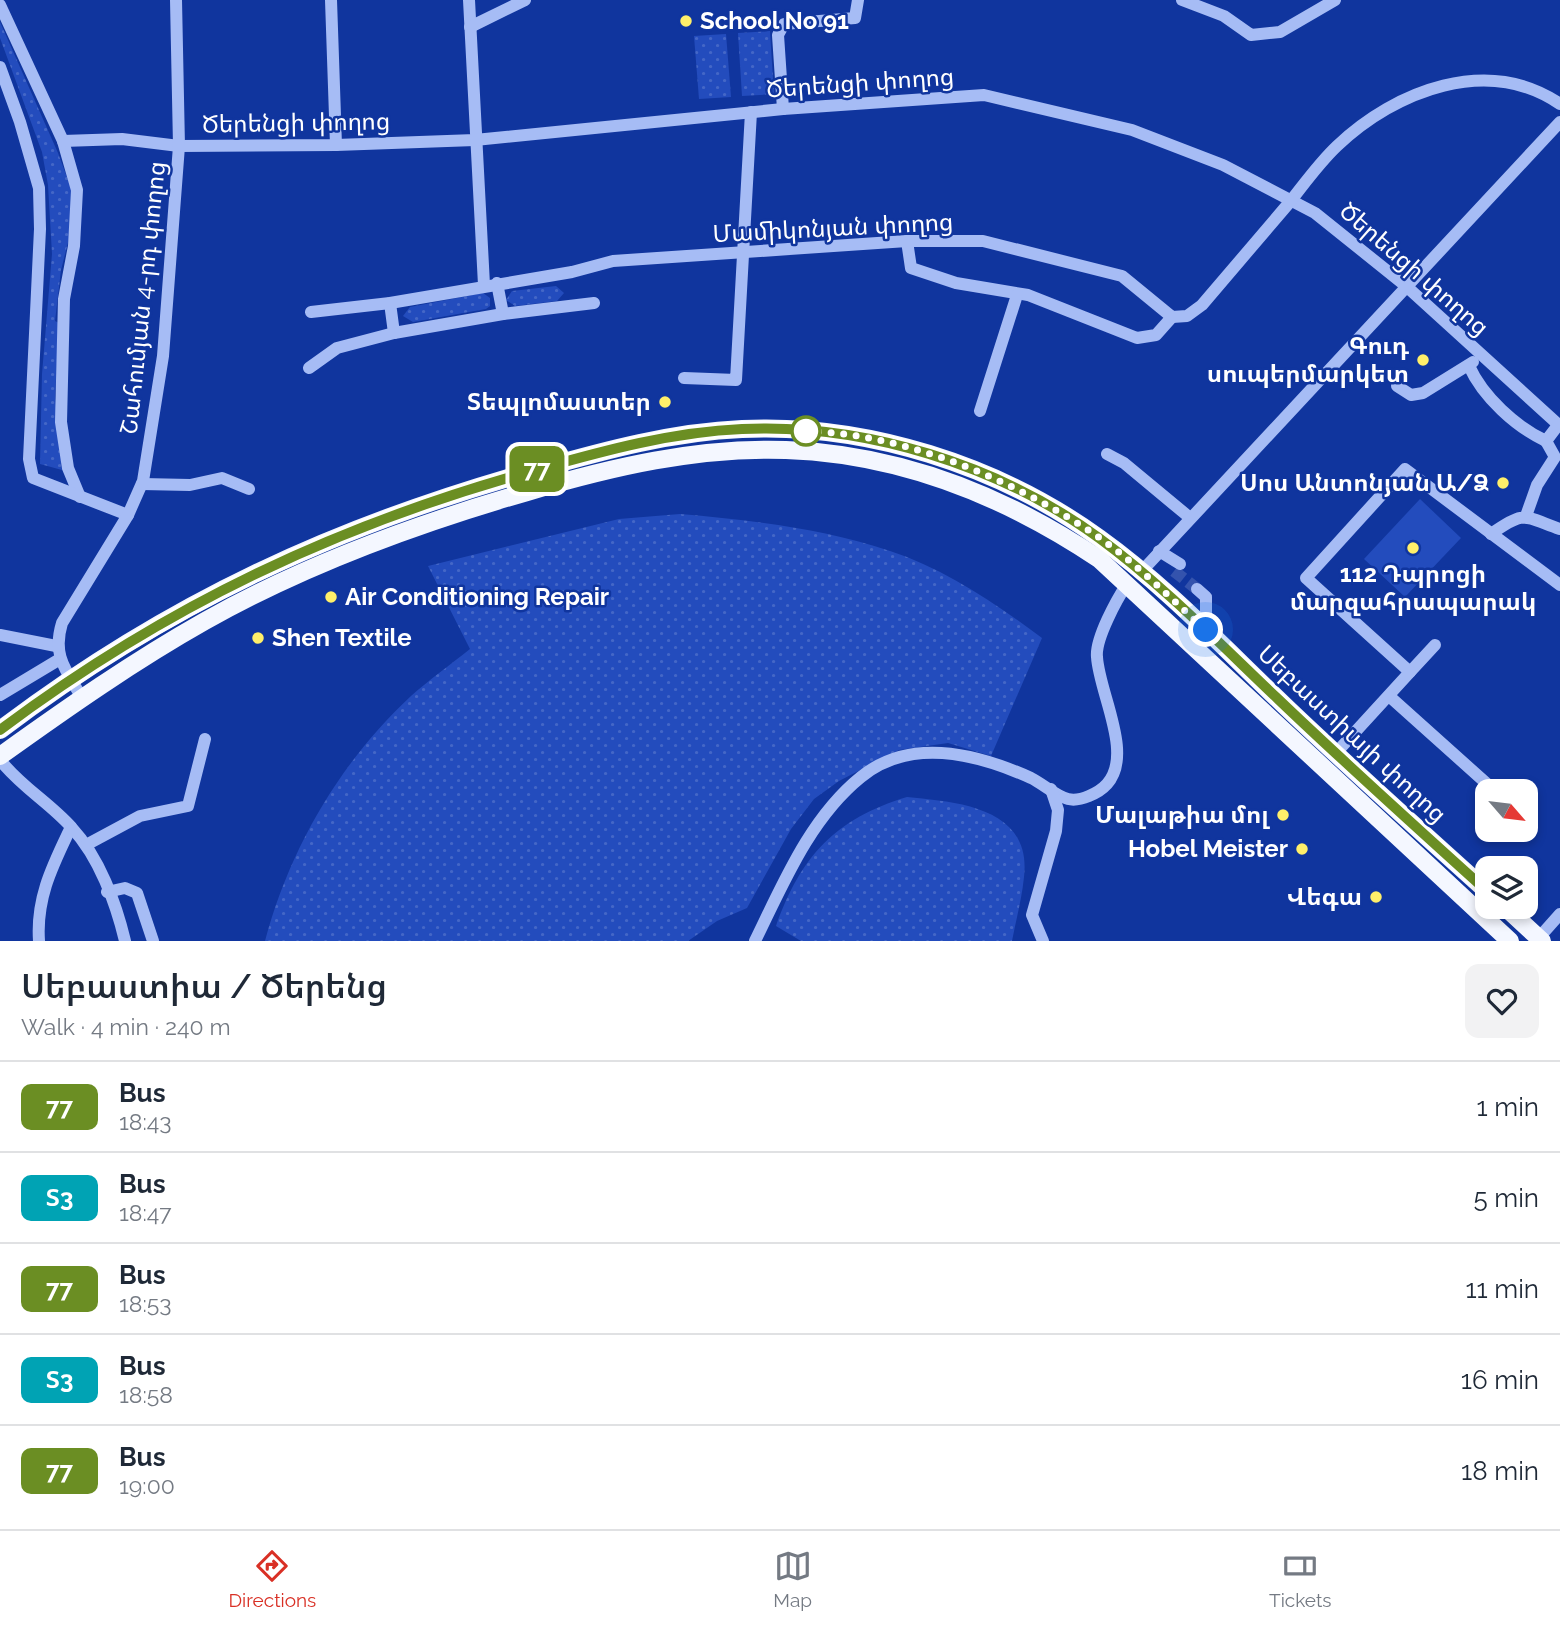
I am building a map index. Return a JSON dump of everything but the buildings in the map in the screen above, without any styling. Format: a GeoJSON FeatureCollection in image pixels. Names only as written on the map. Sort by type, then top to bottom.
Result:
{"type":"FeatureCollection","features":[{"type":"Feature","properties":{"kind":"main road","name":"Սեբաստիայի փողոց"},"geometry":{"type":"LineString","coordinates":[[0,730],[70,677],[214,593],[377,519],[480,485],[598,452],[676,436],[745,429],[819,432],[870,439],[940,457],[985,474],[1097,536],[1134,578],[1507,940]]}},
{"type":"Feature","properties":{"kind":"main road","name":"Սեբաստիայի փողոց"},"geometry":{"type":"LineString","coordinates":[[0,758],[82,698],[206,620],[374,541],[569,480],[666,457],[712,451],[788,450],[889,463],[948,480],[1006,505],[1134,578],[1206,630],[1335,754],[1475,880]]}},
{"type":"Feature","properties":{"kind":"main road"},"geometry":{"type":"LineString","coordinates":[[1517,919],[1539,940]]}},
{"type":"Feature","properties":{"kind":"street","name":"Շահումյան 4-րդ փողոց"},"geometry":{"type":"LineString","coordinates":[[58,652],[62,624],[128,515],[142,484],[163,356],[179,146],[176,0]]}},
{"type":"Feature","properties":{"kind":"street"},"geometry":{"type":"LineString","coordinates":[[331,0],[336,145]]}},
{"type":"Feature","properties":{"kind":"street"},"geometry":{"type":"LineString","coordinates":[[469,0],[475,140],[490,284],[503,314]]}},
{"type":"Feature","properties":{"kind":"street"},"geometry":{"type":"LineString","coordinates":[[470,27],[525,0]]}},
{"type":"Feature","properties":{"kind":"street"},"geometry":{"type":"LineString","coordinates":[[783,109],[778,35],[784,24],[855,18],[858,0]]}},
{"type":"Feature","properties":{"kind":"street"},"geometry":{"type":"LineString","coordinates":[[1182,0],[1224,16],[1251,35],[1280,32],[1335,0]]}},
{"type":"Feature","properties":{"kind":"street"},"geometry":{"type":"LineString","coordinates":[[0,5],[63,141],[77,190],[74,246],[64,299],[61,422],[68,468],[79,497]]}},
{"type":"Feature","properties":{"kind":"street"},"geometry":{"type":"LineString","coordinates":[[0,67],[20,121],[39,188],[40,229],[29,459],[33,478],[128,515]]}},
{"type":"Feature","properties":{"kind":"street"},"geometry":{"type":"LineString","coordinates":[[907,241],[911,268],[956,283],[1028,295],[1136,338],[1156,335],[1172,317],[1187,316],[1202,304],[1320,164],[1357,129],[1380,113],[1438,88],[1471,80],[1506,80],[1528,86],[1560,104]]}},
{"type":"Feature","properties":{"kind":"street","name":"Ծերենցի փողոց"},"geometry":{"type":"LineString","coordinates":[[63,141],[122,139],[179,146],[336,145],[475,140],[783,109],[984,95],[1132,130],[1223,165],[1291,199],[1315,213],[1406,286],[1559,425]]}},
{"type":"Feature","properties":{"kind":"street"},"geometry":{"type":"LineString","coordinates":[[684,378],[736,380],[751,112]]}},
{"type":"Feature","properties":{"kind":"street"},"geometry":{"type":"LineString","coordinates":[[755,941],[799,853],[825,816],[861,776],[893,760],[930,751],[996,762],[1069,799],[1089,796],[1106,786],[1117,769],[1116,744],[1096,655],[1117,599],[1189,517],[1560,122]]}},
{"type":"Feature","properties":{"kind":"street","name":"Մամիկոնյան փողոց"},"geometry":{"type":"LineString","coordinates":[[311,312],[390,303],[572,272],[612,261],[907,241],[983,241],[1122,276],[1172,317]]}},
{"type":"Feature","properties":{"kind":"street"},"geometry":{"type":"LineString","coordinates":[[980,411],[1017,295]]}},
{"type":"Feature","properties":{"kind":"street"},"geometry":{"type":"LineString","coordinates":[[390,303],[394,333]]}},
{"type":"Feature","properties":{"kind":"street"},"geometry":{"type":"LineString","coordinates":[[309,368],[337,348],[394,333],[503,314],[594,303]]}},
{"type":"Feature","properties":{"kind":"street"},"geometry":{"type":"LineString","coordinates":[[1397,386],[1411,395],[1423,393],[1469,366],[1480,354]]}},
{"type":"Feature","properties":{"kind":"street"},"geometry":{"type":"LineString","coordinates":[[1469,366],[1473,376],[1502,410],[1526,432],[1546,441],[1555,457],[1537,485],[1525,516]]}},
{"type":"Feature","properties":{"kind":"street"},"geometry":{"type":"LineString","coordinates":[[1546,441],[1559,425]]}},
{"type":"Feature","properties":{"kind":"street"},"geometry":{"type":"LineString","coordinates":[[1107,454],[1124,464],[1189,517]]}},
{"type":"Feature","properties":{"kind":"street"},"geometry":{"type":"LineString","coordinates":[[1410,672],[1306,578],[1405,469],[1560,585]]}},
{"type":"Feature","properties":{"kind":"street"},"geometry":{"type":"LineString","coordinates":[[142,484],[190,485],[222,478],[249,489]]}},
{"type":"Feature","properties":{"kind":"street"},"geometry":{"type":"LineString","coordinates":[[1491,534],[1513,519],[1525,516],[1560,529]]}},
{"type":"Feature","properties":{"kind":"street"},"geometry":{"type":"LineString","coordinates":[[1156,554],[1177,567]]}},
{"type":"Feature","properties":{"kind":"street"},"geometry":{"type":"LineString","coordinates":[[1202,590],[1206,630]]}},
{"type":"Feature","properties":{"kind":"street"},"geometry":{"type":"LineString","coordinates":[[0,635],[58,652],[82,698]]}},
{"type":"Feature","properties":{"kind":"street"},"geometry":{"type":"LineString","coordinates":[[1335,754],[1435,645]]}},
{"type":"Feature","properties":{"kind":"street"},"geometry":{"type":"LineString","coordinates":[[0,695],[58,652]]}},
{"type":"Feature","properties":{"kind":"street"},"geometry":{"type":"LineString","coordinates":[[1389,696],[1482,779]]}},
{"type":"Feature","properties":{"kind":"street"},"geometry":{"type":"LineString","coordinates":[[86,845],[141,816],[188,806],[205,739]]}},
{"type":"Feature","properties":{"kind":"street"},"geometry":{"type":"LineString","coordinates":[[0,758],[10,774],[71,827],[93,854],[125,941]]}},
{"type":"Feature","properties":{"kind":"street"},"geometry":{"type":"LineString","coordinates":[[1043,941],[1032,915],[1056,831],[1058,810],[1051,789]]}},
{"type":"Feature","properties":{"kind":"street"},"geometry":{"type":"LineString","coordinates":[[39,941],[38,909],[46,878],[71,827]]}},
{"type":"Feature","properties":{"kind":"street"},"geometry":{"type":"LineString","coordinates":[[107,892],[125,888],[137,893],[152,941]]}},
{"type":"Feature","properties":{"kind":"street"},"geometry":{"type":"LineString","coordinates":[[1539,940],[1560,914]]}},
{"type":"Feature","properties":{"kind":"shaded area"},"geometry":{"type":"Polygon","coordinates":[[[0,22],[71,188],[70,235],[61,270],[55,321],[59,323],[55,397],[62,470],[40,464],[42,374],[52,254],[48,185],[42,152],[0,38],[0,22]]]}},
{"type":"Feature","properties":{"kind":"shaded area"},"geometry":{"type":"Polygon","coordinates":[[[770,31],[774,94],[742,96],[738,33],[770,31]]]}},
{"type":"Feature","properties":{"kind":"shaded area"},"geometry":{"type":"Polygon","coordinates":[[[726,34],[731,97],[699,99],[694,36],[726,34]]]}},
{"type":"Feature","properties":{"kind":"shaded area"},"geometry":{"type":"Polygon","coordinates":[[[556,286],[564,293],[557,301],[515,306],[506,300],[512,291],[556,286]]]}},
{"type":"Feature","properties":{"kind":"shaded area"},"geometry":{"type":"Polygon","coordinates":[[[483,293],[490,298],[490,306],[486,309],[413,322],[403,316],[410,307],[483,293]]]}},
{"type":"Feature","properties":{"kind":"shaded area","name":"112 Դպրոցի մարզահրապարակ"},"geometry":{"type":"Polygon","coordinates":[[[1420,499],[1461,538],[1405,597],[1364,559],[1420,499]]]}},
{"type":"Feature","properties":{"kind":"shaded area"},"geometry":{"type":"Polygon","coordinates":[[[680,514],[759,522],[812,531],[890,551],[930,567],[969,588],[1042,638],[991,756],[948,743],[899,750],[839,781],[814,799],[791,829],[747,908],[717,921],[688,941],[265,941],[288,873],[303,840],[340,778],[385,722],[411,696],[470,649],[428,566],[619,519],[680,514]]]}},
{"type":"Feature","properties":{"kind":"shaded area"},"geometry":{"type":"Polygon","coordinates":[[[907,797],[968,806],[1004,822],[1016,836],[1023,854],[1024,877],[1012,941],[801,941],[776,926],[797,879],[809,860],[824,844],[860,817],[907,797]]]}},
{"type":"Feature","properties":{"kind":"tunnel"},"geometry":{"type":"LineString","coordinates":[[1174,571],[1197,589]]}},
{"type":"Feature","properties":{"kind":"bus line","name":"77"},"geometry":{"type":"LineString","coordinates":[[0,730],[70,677],[142,633],[263,568],[377,519],[480,485],[598,452],[676,436],[745,429],[819,432],[870,439],[962,465],[1033,499],[1097,536],[1206,630],[1335,754],[1475,880]]}},
{"type":"Feature","properties":{"kind":"place","name":"School No 91"},"geometry":{"type":"Point","coordinates":[686,21]}},
{"type":"Feature","properties":{"kind":"place","name":"Գուդ սուպերմարկետ"},"geometry":{"type":"Point","coordinates":[1423,360]}},
{"type":"Feature","properties":{"kind":"place","name":"Տեպլոմաստեր"},"geometry":{"type":"Point","coordinates":[665,402]}},
{"type":"Feature","properties":{"kind":"place","name":"Սոս Անտոնյան Ա/Ձ"},"geometry":{"type":"Point","coordinates":[1503,483]}},
{"type":"Feature","properties":{"kind":"place","name":"112 Դպրոցի մարզահրապարակ"},"geometry":{"type":"Point","coordinates":[1413,548]}},
{"type":"Feature","properties":{"kind":"place","name":"Air Conditioning Repair"},"geometry":{"type":"Point","coordinates":[331,597]}},
{"type":"Feature","properties":{"kind":"place","name":"Shen Textile"},"geometry":{"type":"Point","coordinates":[258,638]}},
{"type":"Feature","properties":{"kind":"place","name":"Մալաթիա մոլ"},"geometry":{"type":"Point","coordinates":[1283,815]}},
{"type":"Feature","properties":{"kind":"place","name":"Hobel Meister"},"geometry":{"type":"Point","coordinates":[1302,849]}},
{"type":"Feature","properties":{"kind":"place","name":"Վեգա"},"geometry":{"type":"Point","coordinates":[1376,897]}},
{"type":"Feature","properties":{"kind":"route"},"geometry":{"type":"LineString","coordinates":[[806,431],[870,439],[904,447],[985,474],[1097,536],[1206,630]]}}]}
